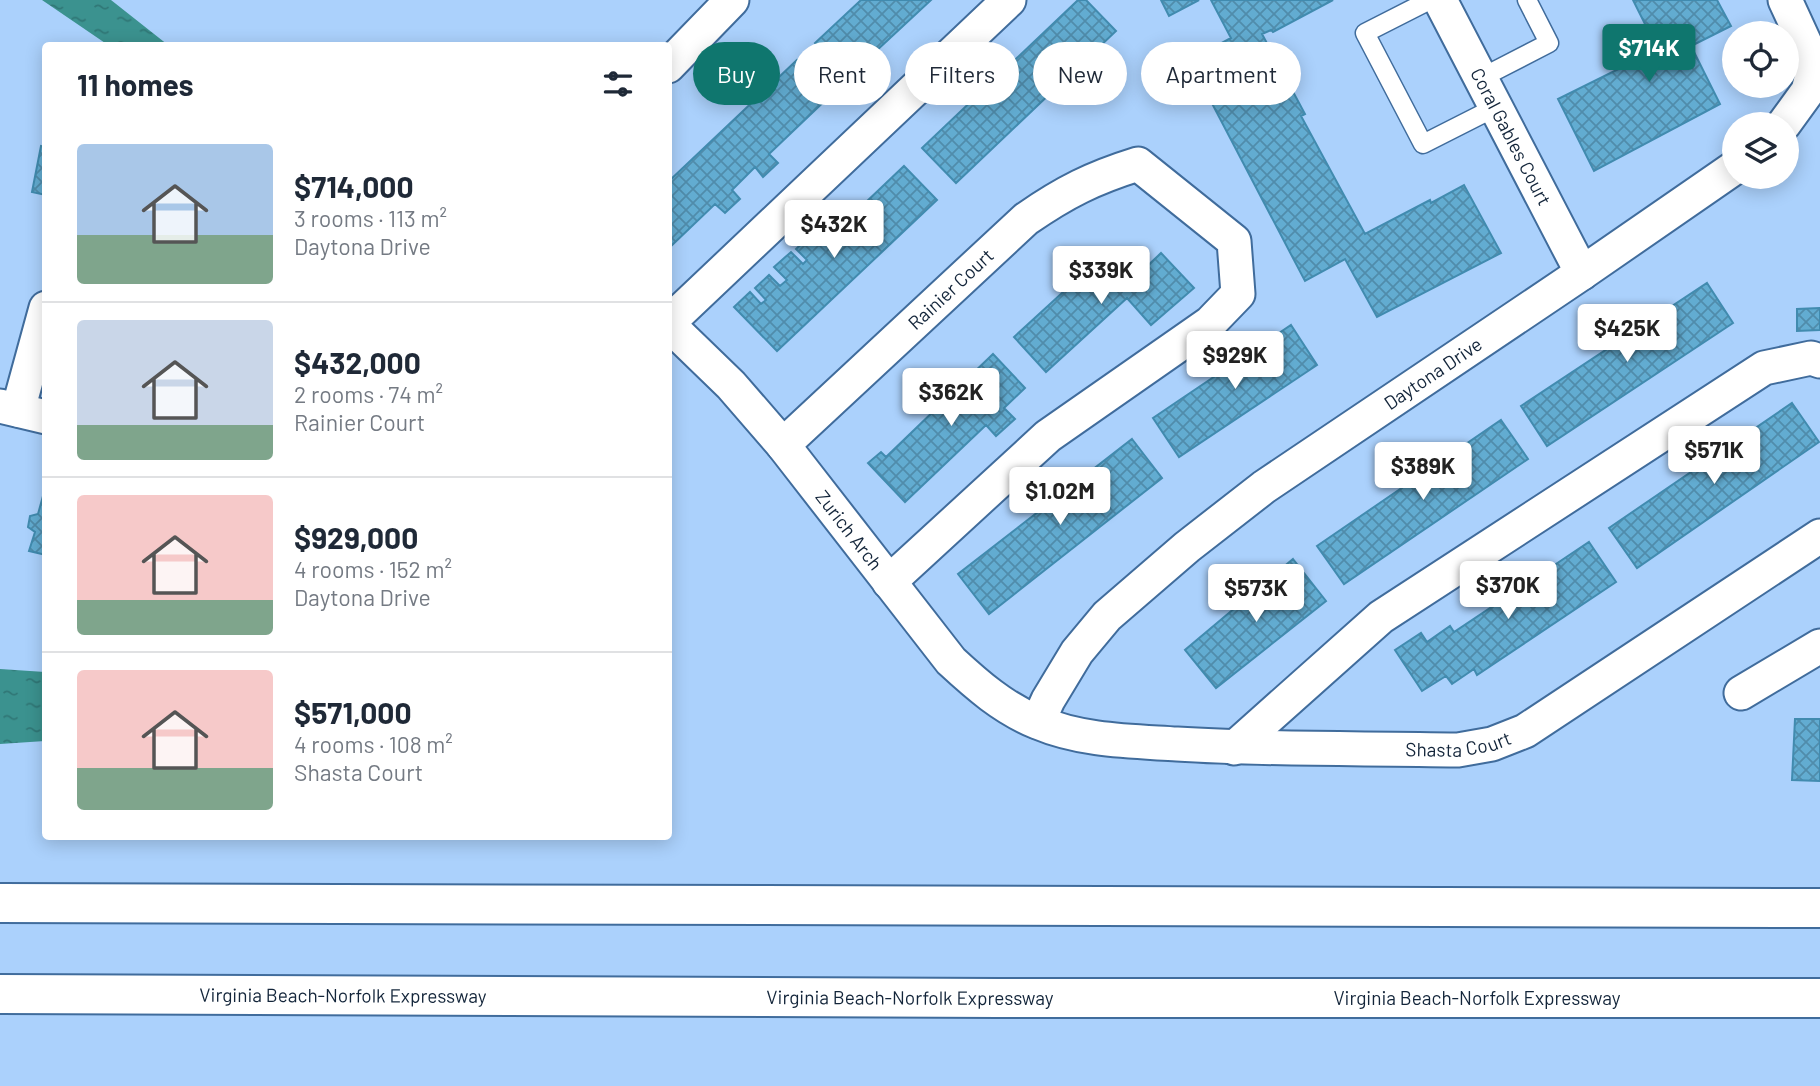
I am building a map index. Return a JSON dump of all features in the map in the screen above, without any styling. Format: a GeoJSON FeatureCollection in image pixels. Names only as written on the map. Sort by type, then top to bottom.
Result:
{"type":"FeatureCollection","features":[{"type":"Feature","properties":{"kind":"highway"},"geometry":{"type":"LineString","coordinates":[[0,903],[1820,908]]}},
{"type":"Feature","properties":{"kind":"highway","name":"Virginia Beach-Norfolk Expressway"},"geometry":{"type":"LineString","coordinates":[[0,994],[1820,998]]}},
{"type":"Feature","properties":{"kind":"street"},"geometry":{"type":"LineString","coordinates":[[672,62],[732,0]]}},
{"type":"Feature","properties":{"kind":"street"},"geometry":{"type":"LineString","coordinates":[[672,319],[1009,0]]}},
{"type":"Feature","properties":{"kind":"street","name":"Coral Gables Court"},"geometry":{"type":"LineString","coordinates":[[1440,0],[1582,274]]}},
{"type":"Feature","properties":{"kind":"street"},"geometry":{"type":"LineString","coordinates":[[1785,0],[1818,65],[1808,91],[1793,112]]}},
{"type":"Feature","properties":{"kind":"street","name":"Rainier Court"},"geometry":{"type":"LineString","coordinates":[[783,445],[1026,219],[1060,195],[1098,177],[1138,164],[1234,241],[1237,294],[1210,323],[1048,436],[889,582]]}},
{"type":"Feature","properties":{"kind":"street","name":"Daytona Drive"},"geometry":{"type":"LineString","coordinates":[[1038,722],[1048,700],[1085,643],[1107,617],[1187,547],[1264,487],[1582,274],[1722,176]]}},
{"type":"Feature","properties":{"kind":"street"},"geometry":{"type":"LineString","coordinates":[[21,411],[42,325]]}},
{"type":"Feature","properties":{"kind":"street","name":"Zurich Arch"},"geometry":{"type":"LineString","coordinates":[[672,327],[731,384],[783,445],[951,661],[981,689],[1016,712],[1038,722]]}},
{"type":"Feature","properties":{"kind":"street"},"geometry":{"type":"LineString","coordinates":[[1234,748],[1381,617],[1765,368],[1811,358],[1820,361]]}},
{"type":"Feature","properties":{"kind":"street","name":"Shasta Court"},"geometry":{"type":"LineString","coordinates":[[1038,722],[1078,735],[1111,740],[1234,748],[1458,750],[1492,744],[1525,731],[1820,536]]}},
{"type":"Feature","properties":{"kind":"street"},"geometry":{"type":"LineString","coordinates":[[1741,694],[1820,646]]}},
{"type":"Feature","properties":{"kind":"lane"},"geometry":{"type":"LineString","coordinates":[[1430,0],[1365,33],[1423,144],[1496,107]]}},
{"type":"Feature","properties":{"kind":"lane"},"geometry":{"type":"LineString","coordinates":[[1481,78],[1549,43],[1527,0]]}},
{"type":"Feature","properties":{"kind":"water"},"geometry":{"type":"Polygon","coordinates":[[[42,0],[111,0],[164,42],[104,42],[42,0]]]}},
{"type":"Feature","properties":{"kind":"water"},"geometry":{"type":"Polygon","coordinates":[[[0,669],[42,672],[42,741],[0,744],[0,669]]]}},
{"type":"Feature","properties":{"kind":"building"},"geometry":{"type":"Polygon","coordinates":[[[861,0],[931,0],[886,42],[816,42],[861,0]]]}},
{"type":"Feature","properties":{"kind":"building"},"geometry":{"type":"Polygon","coordinates":[[[1078,0],[1086,0],[1116,31],[1104,42],[1034,42],[1078,0]]]}},
{"type":"Feature","properties":{"kind":"building"},"geometry":{"type":"Polygon","coordinates":[[[1161,0],[1199,0],[1169,16],[1161,0]]]}},
{"type":"Feature","properties":{"kind":"building"},"geometry":{"type":"Polygon","coordinates":[[[1211,0],[1333,0],[1273,32],[1271,30],[1262,34],[1266,42],[1224,42],[1231,38],[1211,0]]]}},
{"type":"Feature","properties":{"kind":"building"},"geometry":{"type":"Polygon","coordinates":[[[1633,0],[1717,0],[1728,21],[1722,21],[1722,30],[1691,46],[1720,104],[1594,171],[1558,99],[1661,48],[1650,26],[1647,28],[1633,0]]]}},
{"type":"Feature","properties":{"kind":"building"},"geometry":{"type":"Polygon","coordinates":[[[1033,43],[1033,105],[1038,105],[956,183],[922,148],[967,105],[1019,105],[1019,56],[1033,43]]]}},
{"type":"Feature","properties":{"kind":"building"},"geometry":{"type":"Polygon","coordinates":[[[794,63],[794,105],[820,105],[769,154],[778,163],[763,177],[755,167],[732,190],[740,199],[725,213],[715,204],[672,245],[672,178],[749,105],[780,105],[780,76],[794,63]]]}},
{"type":"Feature","properties":{"kind":"building"},"geometry":{"type":"Polygon","coordinates":[[[1213,105],[1300,105],[1305,114],[1301,116],[1365,234],[1464,185],[1501,253],[1377,317],[1345,259],[1305,281],[1213,105]]]}},
{"type":"Feature","properties":{"kind":"building"},"geometry":{"type":"Polygon","coordinates":[[[41,146],[42,146],[42,194],[32,192],[41,146]]]}},
{"type":"Feature","properties":{"kind":"building"},"geometry":{"type":"Polygon","coordinates":[[[904,166],[937,200],[777,351],[734,307],[750,292],[761,304],[766,300],[755,288],[769,275],[780,286],[787,280],[774,267],[791,252],[803,264],[807,260],[796,249],[813,233],[823,243],[904,166]]]}},
{"type":"Feature","properties":{"kind":"building"},"geometry":{"type":"Polygon","coordinates":[[[1161,253],[1194,288],[1151,325],[1127,298],[1046,372],[1014,337],[1096,262],[1111,278],[1130,260],[1141,272],[1161,253]]]}},
{"type":"Feature","properties":{"kind":"building"},"geometry":{"type":"Polygon","coordinates":[[[1707,283],[1733,323],[1547,446],[1521,406],[1707,283]]]}},
{"type":"Feature","properties":{"kind":"building"},"geometry":{"type":"Polygon","coordinates":[[[1820,308],[1820,330],[1797,331],[1797,309],[1820,308]]]}},
{"type":"Feature","properties":{"kind":"building"},"geometry":{"type":"Polygon","coordinates":[[[1291,325],[1317,365],[1179,457],[1153,418],[1291,325]]]}},
{"type":"Feature","properties":{"kind":"building"},"geometry":{"type":"Polygon","coordinates":[[[993,354],[1025,388],[1004,408],[1015,419],[996,436],[986,425],[905,502],[868,463],[881,452],[886,457],[993,354]]]}},
{"type":"Feature","properties":{"kind":"building"},"geometry":{"type":"Polygon","coordinates":[[[1792,403],[1819,442],[1637,568],[1609,528],[1792,403]]]}},
{"type":"Feature","properties":{"kind":"building"},"geometry":{"type":"Polygon","coordinates":[[[1501,420],[1528,459],[1344,584],[1317,546],[1501,420]]]}},
{"type":"Feature","properties":{"kind":"building"},"geometry":{"type":"Polygon","coordinates":[[[1132,439],[1162,478],[989,614],[958,574],[1132,439]]]}},
{"type":"Feature","properties":{"kind":"building"},"geometry":{"type":"Polygon","coordinates":[[[42,500],[42,554],[29,551],[35,532],[28,527],[30,516],[38,514],[42,500]]]}},
{"type":"Feature","properties":{"kind":"building"},"geometry":{"type":"Polygon","coordinates":[[[1589,542],[1616,582],[1477,675],[1474,669],[1452,684],[1446,676],[1422,691],[1395,650],[1421,633],[1427,642],[1450,626],[1454,632],[1589,542]]]}},
{"type":"Feature","properties":{"kind":"building"},"geometry":{"type":"Polygon","coordinates":[[[1293,559],[1326,601],[1216,688],[1185,650],[1293,559]]]}},
{"type":"Feature","properties":{"kind":"building"},"geometry":{"type":"Polygon","coordinates":[[[1795,719],[1820,719],[1820,781],[1792,780],[1795,719]]]}}]}
